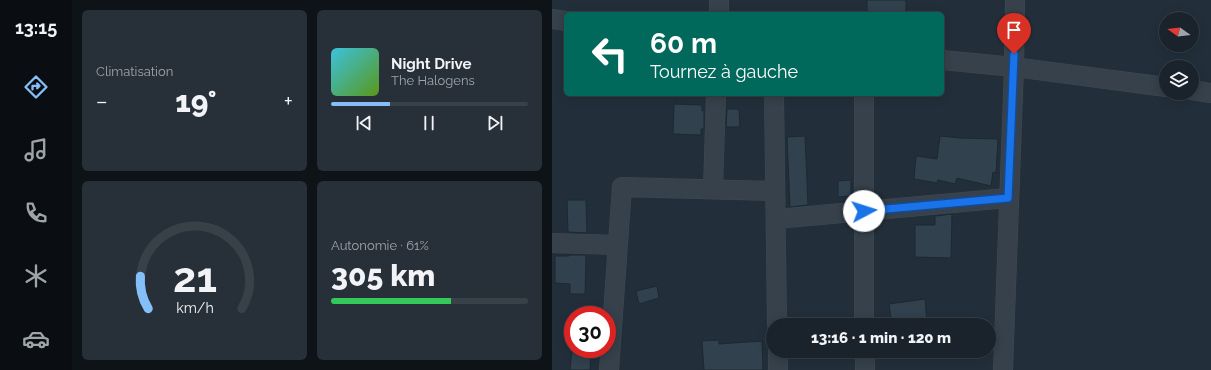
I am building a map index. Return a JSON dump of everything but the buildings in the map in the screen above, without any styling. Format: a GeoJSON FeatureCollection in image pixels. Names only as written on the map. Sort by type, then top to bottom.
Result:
{"type":"FeatureCollection","features":[{"type":"Feature","properties":{"kind":"street"},"geometry":{"type":"LineString","coordinates":[[719,0],[719,12]]}},
{"type":"Feature","properties":{"kind":"street"},"geometry":{"type":"LineString","coordinates":[[1003,370],[1015,0]]}},
{"type":"Feature","properties":{"kind":"street"},"geometry":{"type":"LineString","coordinates":[[552,19],[564,21]]}},
{"type":"Feature","properties":{"kind":"street"},"geometry":{"type":"LineString","coordinates":[[944,60],[1014,67],[1159,86]]}},
{"type":"Feature","properties":{"kind":"street"},"geometry":{"type":"LineString","coordinates":[[1199,91],[1211,93]]}},
{"type":"Feature","properties":{"kind":"street"},"geometry":{"type":"LineString","coordinates":[[713,189],[716,96]]}},
{"type":"Feature","properties":{"kind":"street"},"geometry":{"type":"LineString","coordinates":[[774,96],[777,318]]}},
{"type":"Feature","properties":{"kind":"street"},"geometry":{"type":"LineString","coordinates":[[864,96],[864,318]]}},
{"type":"Feature","properties":{"kind":"street"},"geometry":{"type":"LineString","coordinates":[[609,370],[622,187],[775,190]]}},
{"type":"Feature","properties":{"kind":"street"},"geometry":{"type":"LineString","coordinates":[[776,219],[1008,198]]}},
{"type":"Feature","properties":{"kind":"street"},"geometry":{"type":"LineString","coordinates":[[552,243],[618,245]]}},
{"type":"Feature","properties":{"kind":"street"},"geometry":{"type":"LineString","coordinates":[[778,358],[778,370]]}},
{"type":"Feature","properties":{"kind":"street"},"geometry":{"type":"LineString","coordinates":[[864,358],[865,370]]}},
{"type":"Feature","properties":{"kind":"route"},"geometry":{"type":"LineString","coordinates":[[864,211],[1008,198],[1014,54]]}}]}
